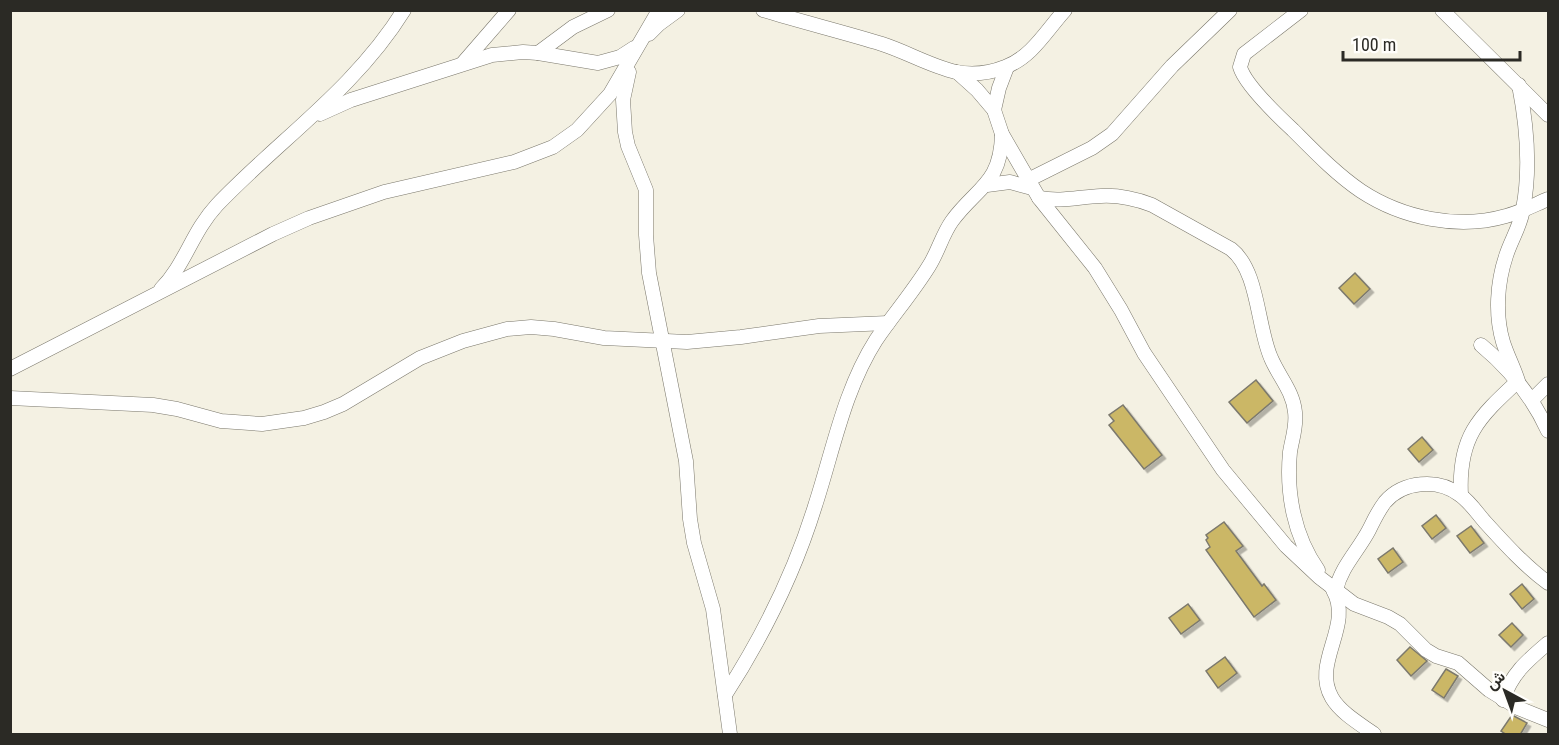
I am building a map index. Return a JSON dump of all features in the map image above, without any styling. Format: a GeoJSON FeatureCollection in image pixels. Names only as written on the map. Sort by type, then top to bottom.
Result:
{"type":"FeatureCollection","features":[{"type":"Feature","properties":{"kind":"street"},"geometry":{"type":"LineString","coordinates":[[153,297],[173,275],[193,237],[209,214],[303,123],[344,87],[363,66],[404,10]]}},
{"type":"Feature","properties":{"kind":"street"},"geometry":{"type":"LineString","coordinates":[[462,63],[509,10]]}},
{"type":"Feature","properties":{"kind":"street"},"geometry":{"type":"LineString","coordinates":[[538,53],[573,27],[608,10]]}},
{"type":"Feature","properties":{"kind":"street"},"geometry":{"type":"LineString","coordinates":[[10,369],[273,234],[309,218],[384,192],[513,162],[553,147],[577,130],[610,94],[658,10]]}},
{"type":"Feature","properties":{"kind":"street"},"geometry":{"type":"LineString","coordinates":[[303,123],[351,100],[492,55],[515,52],[538,53],[598,63],[620,57],[636,48],[659,24],[678,10]]}},
{"type":"Feature","properties":{"kind":"street"},"geometry":{"type":"LineString","coordinates":[[763,10],[884,45],[957,72],[974,74],[1007,67],[1022,58],[1065,10]]}},
{"type":"Feature","properties":{"kind":"street"},"geometry":{"type":"LineString","coordinates":[[1033,189],[1112,134],[1172,66],[1230,10]]}},
{"type":"Feature","properties":{"kind":"street"},"geometry":{"type":"LineString","coordinates":[[1301,10],[1244,54],[1240,68],[1246,80],[1278,115],[1345,179],[1377,200],[1412,214],[1449,221],[1477,221],[1505,217],[1548,199]]}},
{"type":"Feature","properties":{"kind":"street"},"geometry":{"type":"LineString","coordinates":[[1442,10],[1548,115]]}},
{"type":"Feature","properties":{"kind":"street"},"geometry":{"type":"LineString","coordinates":[[647,37],[634,59],[625,83],[624,117],[628,146],[646,190],[649,273],[686,461],[694,543],[714,609],[730,735]]}},
{"type":"Feature","properties":{"kind":"street"},"geometry":{"type":"LineString","coordinates":[[994,110],[999,87],[1007,67]]}},
{"type":"Feature","properties":{"kind":"street"},"geometry":{"type":"LineString","coordinates":[[957,72],[994,110],[1002,134],[1033,189],[1104,282],[1144,353],[1223,470],[1286,546],[1354,604],[1388,616],[1400,624],[1426,650],[1458,663],[1503,700],[1534,716],[1548,720]]}},
{"type":"Feature","properties":{"kind":"street"},"geometry":{"type":"LineString","coordinates":[[1518,85],[1527,135],[1523,210],[1506,256],[1498,299],[1503,343],[1518,381]]}},
{"type":"Feature","properties":{"kind":"street"},"geometry":{"type":"LineString","coordinates":[[725,695],[762,633],[792,571],[812,517],[857,377],[866,358],[928,268],[951,222],[987,185],[999,161],[1002,134]]}},
{"type":"Feature","properties":{"kind":"street"},"geometry":{"type":"LineString","coordinates":[[987,185],[1010,182],[1059,201],[1115,196],[1140,200],[1232,249],[1241,258],[1259,308],[1267,349],[1288,387],[1295,411],[1289,465],[1296,524],[1310,557],[1333,588],[1340,614],[1326,668],[1328,688],[1338,706],[1374,735]]}},
{"type":"Feature","properties":{"kind":"street"},"geometry":{"type":"LineString","coordinates":[[10,398],[153,405],[220,421],[262,424],[304,418],[324,412],[343,404],[420,358],[463,341],[507,329],[531,327],[604,338],[662,342],[714,340],[819,326],[888,323]]}},
{"type":"Feature","properties":{"kind":"street"},"geometry":{"type":"LineString","coordinates":[[1481,345],[1518,381],[1532,400],[1548,431]]}},
{"type":"Feature","properties":{"kind":"street"},"geometry":{"type":"LineString","coordinates":[[1461,495],[1462,462],[1473,430],[1493,403],[1518,381]]}},
{"type":"Feature","properties":{"kind":"street"},"geometry":{"type":"LineString","coordinates":[[1532,400],[1548,384]]}},
{"type":"Feature","properties":{"kind":"street"},"geometry":{"type":"LineString","coordinates":[[1333,588],[1386,500],[1409,486],[1430,484],[1449,488],[1461,495],[1516,556],[1548,583]]}},
{"type":"Feature","properties":{"kind":"street"},"geometry":{"type":"LineString","coordinates":[[1503,700],[1512,678],[1548,643]]}},
{"type":"Feature","properties":{"kind":"building"},"geometry":{"type":"Polygon","coordinates":[[[1355,273],[1370,289],[1354,304],[1339,288],[1355,273]]]}},
{"type":"Feature","properties":{"kind":"building"},"geometry":{"type":"Polygon","coordinates":[[[1256,380],[1273,401],[1247,423],[1229,402],[1256,380]]]}},
{"type":"Feature","properties":{"kind":"building"},"geometry":{"type":"Polygon","coordinates":[[[1123,405],[1162,455],[1144,469],[1109,425],[1114,421],[1109,415],[1123,405]]]}},
{"type":"Feature","properties":{"kind":"building"},"geometry":{"type":"Polygon","coordinates":[[[1422,437],[1433,450],[1419,462],[1408,449],[1422,437]]]}},
{"type":"Feature","properties":{"kind":"building"},"geometry":{"type":"Polygon","coordinates":[[[1436,515],[1446,528],[1432,539],[1422,526],[1436,515]]]}},
{"type":"Feature","properties":{"kind":"building"},"geometry":{"type":"Polygon","coordinates":[[[1224,522],[1243,546],[1236,551],[1262,586],[1264,584],[1276,600],[1254,617],[1206,550],[1210,547],[1206,535],[1224,522]]]}},
{"type":"Feature","properties":{"kind":"building"},"geometry":{"type":"Polygon","coordinates":[[[1471,526],[1484,543],[1470,553],[1457,536],[1471,526]]]}},
{"type":"Feature","properties":{"kind":"building"},"geometry":{"type":"Polygon","coordinates":[[[1393,548],[1403,562],[1388,573],[1378,559],[1393,548]]]}},
{"type":"Feature","properties":{"kind":"building"},"geometry":{"type":"Polygon","coordinates":[[[1522,584],[1534,599],[1522,609],[1510,594],[1522,584]]]}},
{"type":"Feature","properties":{"kind":"building"},"geometry":{"type":"Polygon","coordinates":[[[1188,604],[1200,620],[1181,634],[1169,618],[1188,604]]]}},
{"type":"Feature","properties":{"kind":"building"},"geometry":{"type":"Polygon","coordinates":[[[1512,623],[1523,635],[1511,647],[1499,635],[1512,623]]]}},
{"type":"Feature","properties":{"kind":"building"},"geometry":{"type":"Polygon","coordinates":[[[1410,647],[1427,661],[1411,676],[1397,660],[1410,647]]]}},
{"type":"Feature","properties":{"kind":"building"},"geometry":{"type":"Polygon","coordinates":[[[1225,657],[1237,673],[1218,688],[1206,671],[1225,657]]]}},
{"type":"Feature","properties":{"kind":"building"},"geometry":{"type":"Polygon","coordinates":[[[1446,669],[1458,676],[1444,698],[1432,690],[1446,669]]]}},
{"type":"Feature","properties":{"kind":"building"},"geometry":{"type":"Polygon","coordinates":[[[1512,715],[1527,723],[1520,735],[1507,735],[1501,731],[1512,715]]]}}]}
